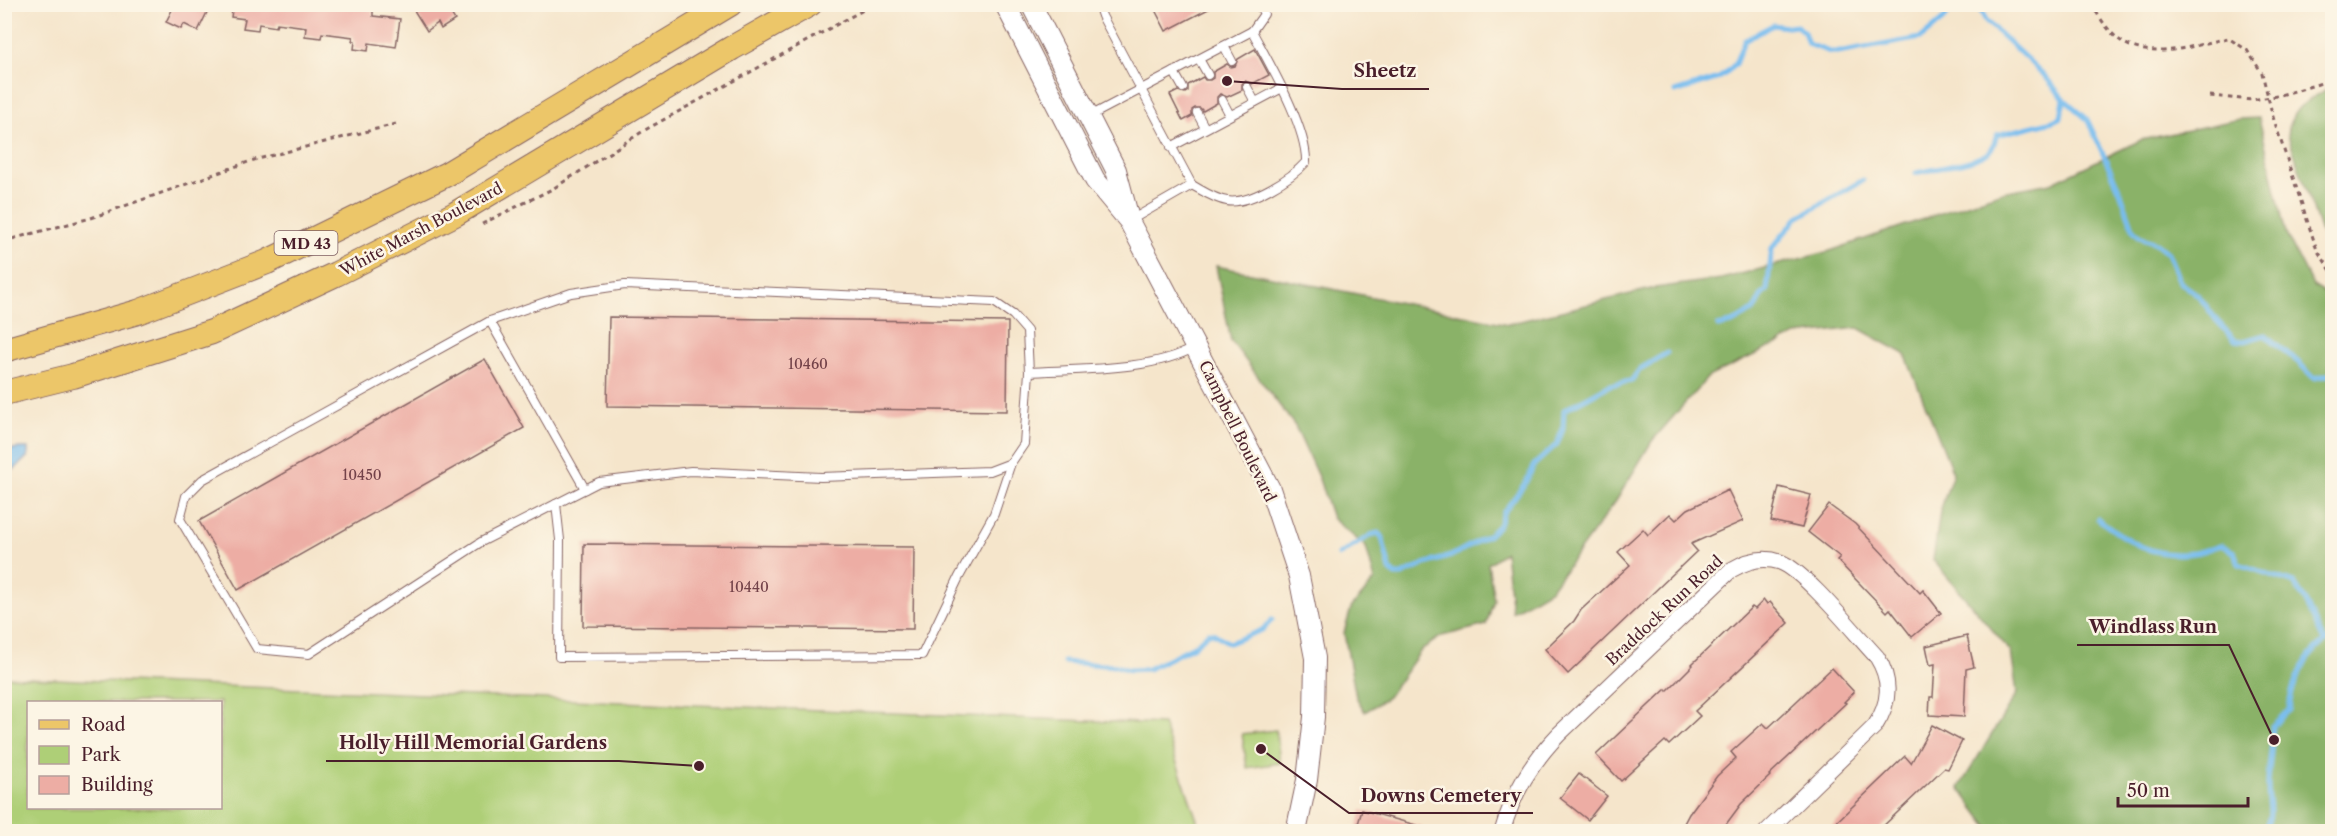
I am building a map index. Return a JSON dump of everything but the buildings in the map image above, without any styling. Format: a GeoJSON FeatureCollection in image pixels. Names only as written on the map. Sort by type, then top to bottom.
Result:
{"type":"FeatureCollection","features":[{"type":"Feature","properties":{"kind":"main road","name":"MD 43"},"geometry":{"type":"LineString","coordinates":[[4,350],[138,312],[267,262],[447,174],[730,4]]}},
{"type":"Feature","properties":{"kind":"main road","name":"White Marsh Boulevard"},"geometry":{"type":"LineString","coordinates":[[4,393],[73,376],[212,332],[336,274],[455,214],[732,48],[810,4]]}},
{"type":"Feature","properties":{"kind":"street","name":"Campbell Boulevard"},"geometry":{"type":"LineString","coordinates":[[1005,4],[1095,180],[1129,221],[1197,346],[1270,489],[1299,576],[1315,658],[1314,705],[1307,780],[1296,831]]}},
{"type":"Feature","properties":{"kind":"street","name":"Campbell Boulevard"},"geometry":{"type":"LineString","coordinates":[[1031,4],[1116,170],[1129,221]]}},
{"type":"Feature","properties":{"kind":"street","name":"Braddock Run Road"},"geometry":{"type":"LineString","coordinates":[[1502,831],[1509,806],[1524,778],[1558,734],[1731,570],[1742,563],[1768,559],[1780,562],[1799,573],[1862,640],[1883,666],[1889,688],[1883,714],[1875,726],[1766,831]]}},
{"type":"Feature","properties":{"kind":"lane"},"geometry":{"type":"LineString","coordinates":[[1090,116],[1252,31],[1264,14],[1258,4]]}},
{"type":"Feature","properties":{"kind":"lane"},"geometry":{"type":"LineString","coordinates":[[1101,8],[1140,90],[1192,185],[1213,197],[1228,201],[1243,200],[1297,173],[1306,162],[1306,150],[1282,88],[1252,31]]}},
{"type":"Feature","properties":{"kind":"lane"},"geometry":{"type":"LineString","coordinates":[[1224,46],[1232,61]]}},
{"type":"Feature","properties":{"kind":"lane"},"geometry":{"type":"LineString","coordinates":[[1199,59],[1208,75]]}},
{"type":"Feature","properties":{"kind":"lane"},"geometry":{"type":"LineString","coordinates":[[1174,72],[1183,88]]}},
{"type":"Feature","properties":{"kind":"lane"},"geometry":{"type":"LineString","coordinates":[[1246,87],[1255,102]]}},
{"type":"Feature","properties":{"kind":"lane"},"geometry":{"type":"LineString","coordinates":[[1171,147],[1282,88]]}},
{"type":"Feature","properties":{"kind":"lane"},"geometry":{"type":"LineString","coordinates":[[1222,100],[1230,115]]}},
{"type":"Feature","properties":{"kind":"lane"},"geometry":{"type":"LineString","coordinates":[[1197,113],[1205,128]]}},
{"type":"Feature","properties":{"kind":"lane"},"geometry":{"type":"LineString","coordinates":[[1129,221],[1192,185]]}},
{"type":"Feature","properties":{"kind":"lane"},"geometry":{"type":"LineString","coordinates":[[556,504],[560,540],[559,657],[922,655],[959,577],[994,514],[1011,463],[1024,444],[1029,372],[1027,331],[1013,315],[994,302],[625,285],[571,293],[490,321],[202,480],[186,496],[180,519],[257,649],[309,654],[482,542],[598,482],[691,471],[821,477],[950,474],[990,471],[1011,463]]}},
{"type":"Feature","properties":{"kind":"lane"},"geometry":{"type":"LineString","coordinates":[[490,321],[585,489]]}},
{"type":"Feature","properties":{"kind":"lane"},"geometry":{"type":"LineString","coordinates":[[1029,372],[1153,363],[1180,356],[1197,346]]}},
{"type":"Feature","properties":{"kind":"path"},"geometry":{"type":"LineString","coordinates":[[2091,4],[2111,33],[2139,51],[2163,52],[2228,38],[2247,50],[2262,73],[2318,250],[2332,272]]}},
{"type":"Feature","properties":{"kind":"path"},"geometry":{"type":"LineString","coordinates":[[2210,96],[2252,100],[2332,80]]}},
{"type":"Feature","properties":{"kind":"path"},"geometry":{"type":"LineString","coordinates":[[4,241],[91,218],[254,160],[396,124]]}},
{"type":"Feature","properties":{"kind":"green space"},"geometry":{"type":"Polygon","coordinates":[[[2332,86],[2332,259],[2325,245],[2288,135],[2297,110],[2308,100],[2332,86]]]}},
{"type":"Feature","properties":{"kind":"green space"},"geometry":{"type":"Polygon","coordinates":[[[2259,118],[2286,234],[2313,286],[2332,298],[2332,831],[1991,831],[1959,788],[2017,693],[2011,652],[1933,560],[1940,512],[1953,473],[1905,354],[1858,328],[1796,335],[1708,377],[1652,441],[1616,501],[1551,589],[1512,612],[1505,552],[1488,564],[1494,600],[1486,625],[1442,636],[1422,649],[1388,697],[1365,712],[1356,697],[1344,633],[1351,608],[1375,580],[1366,547],[1332,518],[1319,479],[1295,426],[1231,341],[1216,266],[1508,324],[1655,288],[1721,279],[1827,252],[2002,192],[2051,183],[2141,140],[2240,119],[2259,118]]]}},
{"type":"Feature","properties":{"kind":"green space"},"geometry":{"type":"Polygon","coordinates":[[[5,677],[1163,724],[1201,831],[5,831],[5,677]]]}},
{"type":"Feature","properties":{"kind":"green space"},"geometry":{"type":"Polygon","coordinates":[[[1276,730],[1280,763],[1247,768],[1242,734],[1276,730]]]}},
{"type":"Feature","properties":{"kind":"water"},"geometry":{"type":"Polygon","coordinates":[[[28,448],[28,456],[5,475],[5,450],[28,448]]]}},
{"type":"Feature","properties":{"kind":"waterway"},"geometry":{"type":"LineString","coordinates":[[1675,92],[1719,78],[1735,64],[1744,41],[1773,25],[1797,26],[1804,32],[1808,44],[1830,52],[1843,52],[1921,38],[1945,18],[1953,4]]}},
{"type":"Feature","properties":{"kind":"waterway"},"geometry":{"type":"LineString","coordinates":[[1977,4],[1986,21],[2087,119],[2120,191],[2134,231],[2140,237],[2156,243],[2168,253],[2180,282],[2198,295],[2217,321],[2235,340],[2244,341],[2265,335],[2314,378],[2332,374]]}},
{"type":"Feature","properties":{"kind":"waterway"},"geometry":{"type":"LineString","coordinates":[[1916,173],[1955,165],[1983,156],[1991,150],[1997,135],[2061,117],[2064,99]]}},
{"type":"Feature","properties":{"kind":"waterway"},"geometry":{"type":"LineString","coordinates":[[1718,326],[1732,323],[1754,310],[1767,290],[1772,248],[1797,218],[1863,180]]}},
{"type":"Feature","properties":{"kind":"waterway"},"geometry":{"type":"LineString","coordinates":[[1339,555],[1378,533],[1382,537],[1390,570],[1395,575],[1402,575],[1425,564],[1451,556],[1489,535],[1499,525],[1503,513],[1526,482],[1534,465],[1557,444],[1563,429],[1564,410],[1610,385],[1631,381],[1640,369],[1667,353]]}},
{"type":"Feature","properties":{"kind":"waterway"},"geometry":{"type":"LineString","coordinates":[[2098,519],[2132,542],[2153,551],[2194,553],[2221,545],[2234,552],[2239,564],[2294,583],[2306,602],[2324,641]]}},
{"type":"Feature","properties":{"kind":"waterway"},"geometry":{"type":"LineString","coordinates":[[1064,662],[1117,666],[1129,670],[1148,669],[1194,646],[1208,633],[1213,633],[1229,643],[1262,630],[1272,620]]}},
{"type":"Feature","properties":{"kind":"waterway"},"geometry":{"type":"LineString","coordinates":[[2263,832],[2270,815],[2268,781],[2272,726],[2289,710],[2297,678],[2308,659],[2315,650],[2332,637]]}},
{"type":"Feature","properties":{"kind":"place","name":"Sheetz"},"geometry":{"type":"Point","coordinates":[1227,81]}},
{"type":"Feature","properties":{"kind":"place","name":"Windlass Run"},"geometry":{"type":"Point","coordinates":[2274,740]}},
{"type":"Feature","properties":{"kind":"place","name":"Downs Cemetery"},"geometry":{"type":"Point","coordinates":[1261,749]}},
{"type":"Feature","properties":{"kind":"place","name":"Holly Hill Memorial Gardens"},"geometry":{"type":"Point","coordinates":[699,766]}}]}
